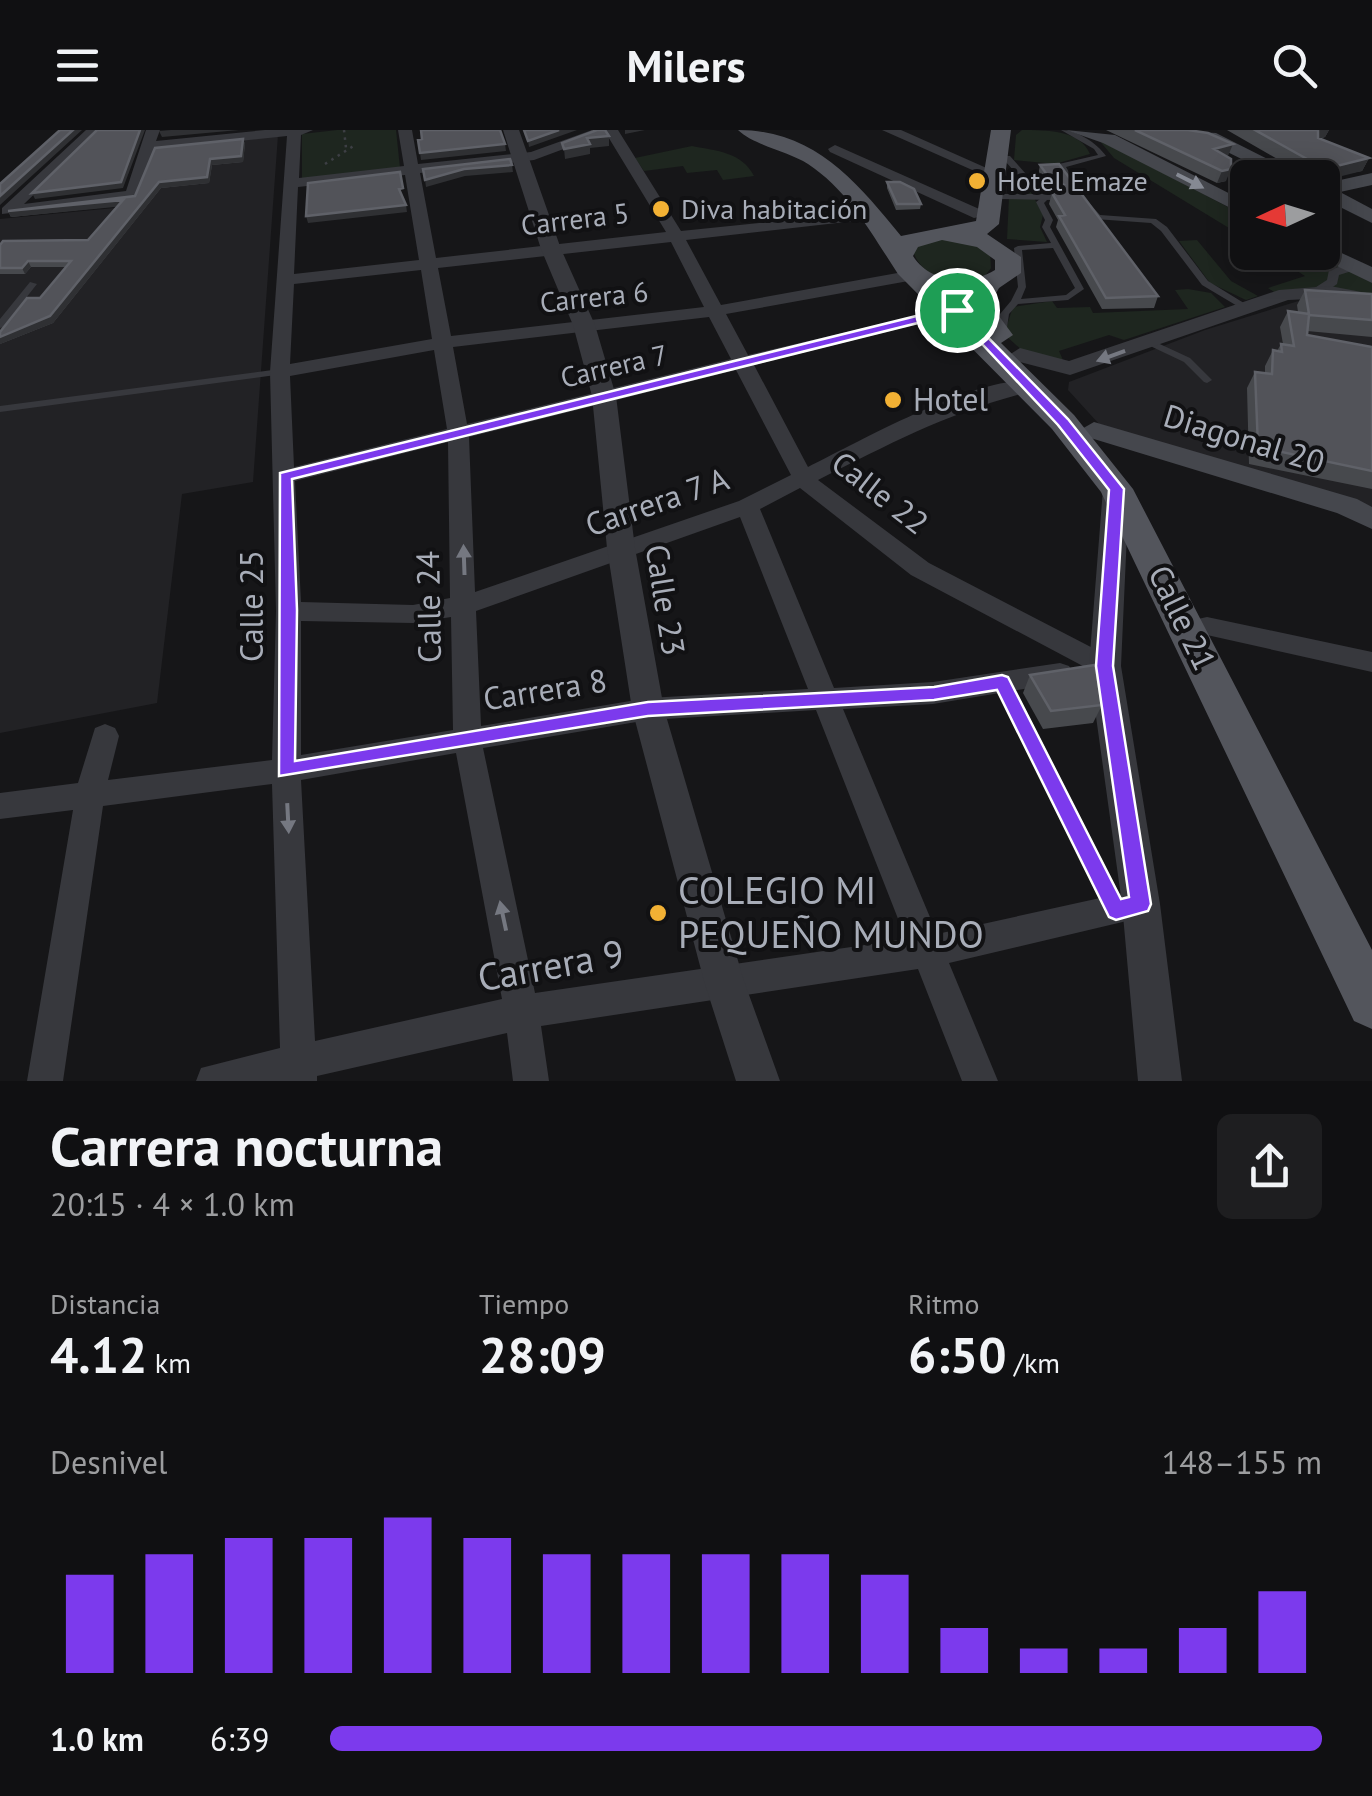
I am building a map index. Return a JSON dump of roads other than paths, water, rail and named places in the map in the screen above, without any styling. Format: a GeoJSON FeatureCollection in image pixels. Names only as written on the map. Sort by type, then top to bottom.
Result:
{"type":"FeatureCollection","features":[{"type":"Feature","properties":{"kind":"main road"},"geometry":{"type":"LineString","coordinates":[[748,130],[818,156],[910,220],[983,228],[992,208],[1000,166],[1001,130]]}},
{"type":"Feature","properties":{"kind":"main road"},"geometry":{"type":"LineString","coordinates":[[791,130],[835,149],[910,220]]}},
{"type":"Feature","properties":{"kind":"main road"},"geometry":{"type":"LineString","coordinates":[[1000,166],[1014,130]]}},
{"type":"Feature","properties":{"kind":"main road"},"geometry":{"type":"LineString","coordinates":[[1075,130],[1108,140],[1230,201]]}},
{"type":"Feature","properties":{"kind":"main road"},"geometry":{"type":"LineString","coordinates":[[1186,131],[1254,160]]}},
{"type":"Feature","properties":{"kind":"main road"},"geometry":{"type":"LineString","coordinates":[[1340,186],[1372,180]]}},
{"type":"Feature","properties":{"kind":"main road"},"geometry":{"type":"LineString","coordinates":[[1340,199],[1372,216]]}},
{"type":"Feature","properties":{"kind":"main road"},"geometry":{"type":"LineString","coordinates":[[910,220],[992,208]]}},
{"type":"Feature","properties":{"kind":"main road"},"geometry":{"type":"LineString","coordinates":[[992,208],[1009,319]]}},
{"type":"Feature","properties":{"kind":"main road"},"geometry":{"type":"LineString","coordinates":[[910,220],[908,242],[913,270]]}},
{"type":"Feature","properties":{"kind":"main road"},"geometry":{"type":"LineString","coordinates":[[910,220],[900,250],[913,270],[956,287],[1009,319]]}},
{"type":"Feature","properties":{"kind":"main road","name":"Calle 21"},"geometry":{"type":"LineString","coordinates":[[910,220],[1009,319],[1150,500],[1208,626],[1372,952]]}},
{"type":"Feature","properties":{"kind":"main road"},"geometry":{"type":"LineString","coordinates":[[1340,259],[1363,271]]}},
{"type":"Feature","properties":{"kind":"main road","name":"Calle 21"},"geometry":{"type":"LineString","coordinates":[[913,270],[957,310],[1009,319],[1116,489],[1372,1004]]}},
{"type":"Feature","properties":{"kind":"main road","name":"Diagonal 20"},"geometry":{"type":"LineString","coordinates":[[1094,430],[1364,509]]}},
{"type":"Feature","properties":{"kind":"street"},"geometry":{"type":"LineString","coordinates":[[94,130],[8,210],[132,196],[151,138],[306,130]]}},
{"type":"Feature","properties":{"kind":"street","name":"Calle 24"},"geometry":{"type":"LineString","coordinates":[[404,130],[458,432],[467,739],[522,1012],[532,1081]]}},
{"type":"Feature","properties":{"kind":"street"},"geometry":{"type":"LineString","coordinates":[[297,182],[410,170],[515,144],[601,130]]}},
{"type":"Feature","properties":{"kind":"street","name":"Calle 22"},"geometry":{"type":"LineString","coordinates":[[612,130],[746,363],[804,480],[920,569],[1104,666]]}},
{"type":"Feature","properties":{"kind":"street"},"geometry":{"type":"LineString","coordinates":[[889,130],[992,208],[1048,197]]}},
{"type":"Feature","properties":{"kind":"street","name":"Calle 25"},"geometry":{"type":"LineString","coordinates":[[294,131],[297,182],[285,280],[280,372],[289,610],[286,770],[299,1070]]}},
{"type":"Feature","properties":{"kind":"street","name":"Calle 23"},"geometry":{"type":"LineString","coordinates":[[515,144],[551,249],[584,325],[604,396],[621,548],[648,709],[724,980],[758,1081]]}},
{"type":"Feature","properties":{"kind":"street"},"geometry":{"type":"LineString","coordinates":[[835,149],[916,154],[1000,166]]}},
{"type":"Feature","properties":{"kind":"street","name":"Carrera 5"},"geometry":{"type":"LineString","coordinates":[[285,280],[675,234],[910,220]]}},
{"type":"Feature","properties":{"kind":"street","name":"Carrera 6"},"geometry":{"type":"LineString","coordinates":[[280,372],[442,343],[714,311],[913,270]]}},
{"type":"Feature","properties":{"kind":"street"},"geometry":{"type":"LineString","coordinates":[[1317,292],[1333,281],[1334,273],[1363,271]]}},
{"type":"Feature","properties":{"kind":"street"},"geometry":{"type":"LineString","coordinates":[[1009,319],[1054,367],[1070,368],[1286,294],[1317,292],[1372,300]]}},
{"type":"Feature","properties":{"kind":"street","name":"Carrera 7"},"geometry":{"type":"LineString","coordinates":[[285,476],[957,310]]}},
{"type":"Feature","properties":{"kind":"street","name":"Carrera 7 A"},"geometry":{"type":"LineString","coordinates":[[289,610],[413,614],[466,605],[747,506],[926,417],[981,396],[1009,319]]}},
{"type":"Feature","properties":{"kind":"street"},"geometry":{"type":"LineString","coordinates":[[1116,489],[1104,666],[1128,907],[1160,1081]]}},
{"type":"Feature","properties":{"kind":"street"},"geometry":{"type":"LineString","coordinates":[[747,506],[931,951],[980,1081]]}},
{"type":"Feature","properties":{"kind":"street"},"geometry":{"type":"LineString","coordinates":[[1208,626],[1372,662]]}},
{"type":"Feature","properties":{"kind":"street","name":"Carrera 8"},"geometry":{"type":"LineString","coordinates":[[0,806],[286,770],[648,709],[934,694],[1104,666]]}},
{"type":"Feature","properties":{"kind":"street"},"geometry":{"type":"LineString","coordinates":[[1002,682],[1128,907]]}},
{"type":"Feature","properties":{"kind":"street"},"geometry":{"type":"LineString","coordinates":[[45,1081],[90,794],[105,736]]}},
{"type":"Feature","properties":{"kind":"street","name":"Carrera 9"},"geometry":{"type":"LineString","coordinates":[[214,1081],[299,1070],[522,1012],[931,951],[1128,907]]}},
{"type":"Feature","properties":{"kind":"lane"},"geometry":{"type":"LineString","coordinates":[[1064,130],[1097,148],[1102,156],[1062,166],[1072,185]]}},
{"type":"Feature","properties":{"kind":"lane"},"geometry":{"type":"LineString","coordinates":[[1000,166],[1048,197],[1040,202],[1049,220],[1046,227],[1078,282],[1078,294],[1009,319]]}},
{"type":"Feature","properties":{"kind":"lane"},"geometry":{"type":"LineString","coordinates":[[1082,199],[1098,217],[1138,218],[1163,228],[1205,283],[1247,308]]}},
{"type":"Feature","properties":{"kind":"lane"},"geometry":{"type":"LineString","coordinates":[[1009,319],[1022,288],[1018,248],[1056,245]]}},
{"type":"Feature","properties":{"kind":"lane"},"geometry":{"type":"LineString","coordinates":[[0,325],[33,284]]}},
{"type":"Feature","properties":{"kind":"lane"},"geometry":{"type":"LineString","coordinates":[[1149,342],[1187,360],[1207,380]]}},
{"type":"Feature","properties":{"kind":"lane"},"geometry":{"type":"LineString","coordinates":[[0,409],[280,372]]}},
{"type":"Feature","properties":{"kind":"place","name":"Hotel Emaze"},"geometry":{"type":"Point","coordinates":[977,181]}},
{"type":"Feature","properties":{"kind":"place","name":"Diva habitación"},"geometry":{"type":"Point","coordinates":[661,209]}},
{"type":"Feature","properties":{"kind":"place","name":"Hotel"},"geometry":{"type":"Point","coordinates":[893,400]}},
{"type":"Feature","properties":{"kind":"place","name":"COLEGIO MI PEQUEÑO MUNDO"},"geometry":{"type":"Point","coordinates":[658,913]}}]}
